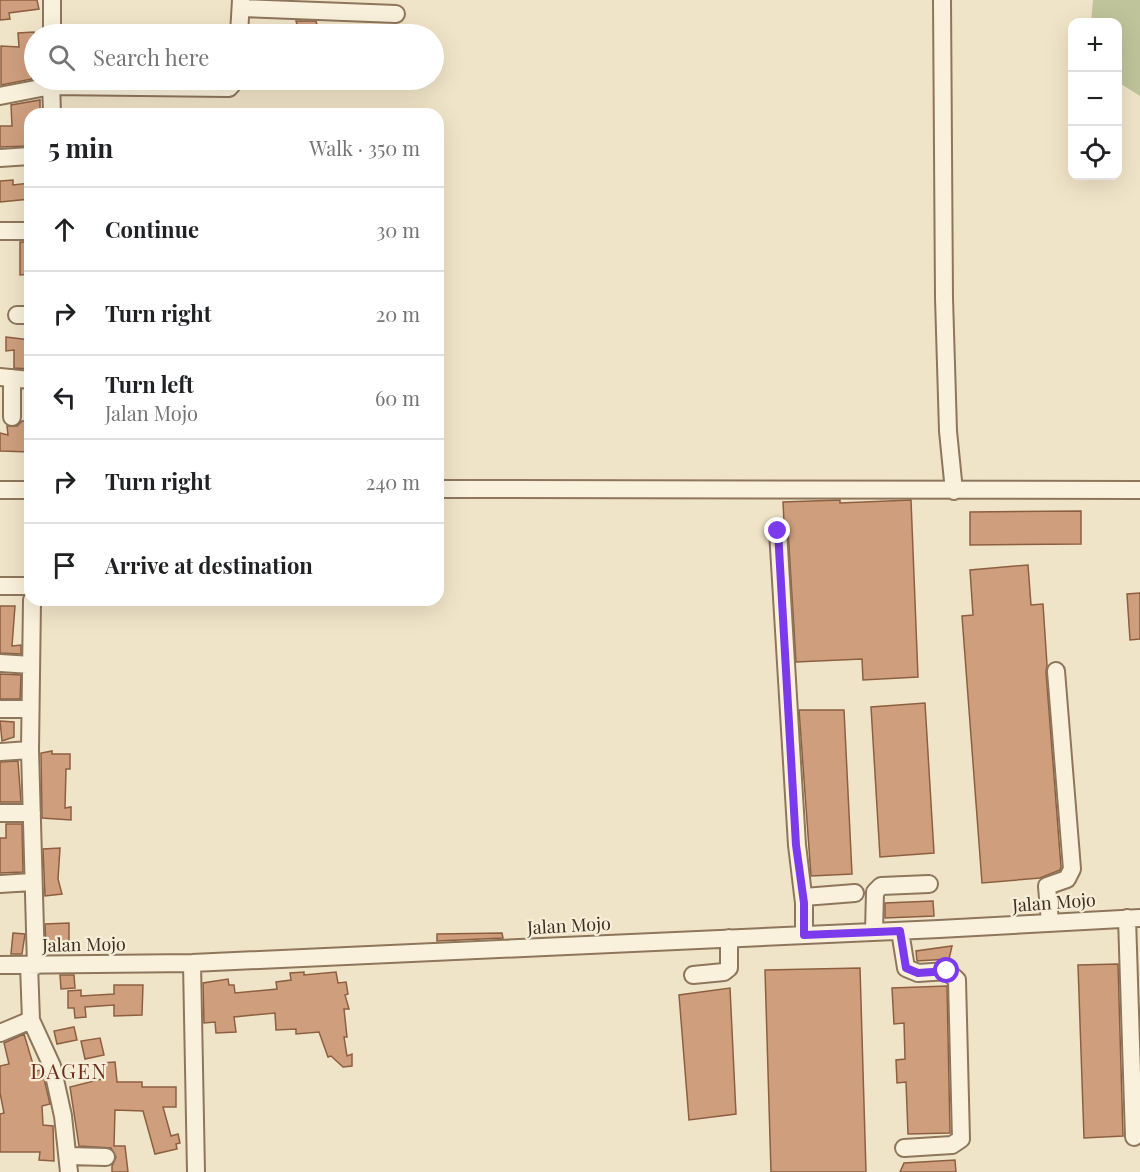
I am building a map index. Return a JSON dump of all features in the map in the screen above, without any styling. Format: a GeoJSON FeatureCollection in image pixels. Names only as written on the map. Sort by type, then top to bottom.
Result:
{"type":"FeatureCollection","features":[{"type":"Feature","properties":{"kind":"street"},"geometry":{"type":"LineString","coordinates":[[52,0],[52,24]]}},
{"type":"Feature","properties":{"kind":"street"},"geometry":{"type":"LineString","coordinates":[[944,2],[940,33],[944,321],[948,431],[954,491]]}},
{"type":"Feature","properties":{"kind":"street"},"geometry":{"type":"LineString","coordinates":[[240,24],[241,4],[396,14]]}},
{"type":"Feature","properties":{"kind":"street"},"geometry":{"type":"LineString","coordinates":[[0,96],[24,90]]}},
{"type":"Feature","properties":{"kind":"street"},"geometry":{"type":"LineString","coordinates":[[51,90],[52,108]]}},
{"type":"Feature","properties":{"kind":"street"},"geometry":{"type":"LineString","coordinates":[[0,159],[24,157]]}},
{"type":"Feature","properties":{"kind":"street"},"geometry":{"type":"LineString","coordinates":[[0,231],[24,231]]}},
{"type":"Feature","properties":{"kind":"street"},"geometry":{"type":"LineString","coordinates":[[12,417],[6,377],[24,379]]}},
{"type":"Feature","properties":{"kind":"street"},"geometry":{"type":"LineString","coordinates":[[444,489],[1140,490]]}},
{"type":"Feature","properties":{"kind":"street"},"geometry":{"type":"LineString","coordinates":[[0,490],[24,490]]}},
{"type":"Feature","properties":{"kind":"street"},"geometry":{"type":"LineString","coordinates":[[778,531],[796,845],[804,897],[804,935]]}},
{"type":"Feature","properties":{"kind":"street"},"geometry":{"type":"LineString","coordinates":[[0,586],[24,586]]}},
{"type":"Feature","properties":{"kind":"street"},"geometry":{"type":"LineString","coordinates":[[32,606],[30,750],[33,966],[31,1020],[52,1066],[69,1164],[106,1157]]}},
{"type":"Feature","properties":{"kind":"street"},"geometry":{"type":"LineString","coordinates":[[0,663],[31,665]]}},
{"type":"Feature","properties":{"kind":"street"},"geometry":{"type":"LineString","coordinates":[[1050,923],[1047,886],[1067,879],[1072,869],[1056,671]]}},
{"type":"Feature","properties":{"kind":"street"},"geometry":{"type":"LineString","coordinates":[[0,709],[30,709]]}},
{"type":"Feature","properties":{"kind":"street"},"geometry":{"type":"LineString","coordinates":[[0,752],[30,750]]}},
{"type":"Feature","properties":{"kind":"street"},"geometry":{"type":"LineString","coordinates":[[0,813],[32,813]]}},
{"type":"Feature","properties":{"kind":"street"},"geometry":{"type":"LineString","coordinates":[[0,884],[32,882]]}},
{"type":"Feature","properties":{"kind":"street"},"geometry":{"type":"LineString","coordinates":[[874,932],[875,892],[880,886],[930,884]]}},
{"type":"Feature","properties":{"kind":"street"},"geometry":{"type":"LineString","coordinates":[[804,897],[855,893]]}},
{"type":"Feature","properties":{"kind":"street"},"geometry":{"type":"LineString","coordinates":[[1133,918],[1134,1137]]}},
{"type":"Feature","properties":{"kind":"street","name":"Jalan Mojo"},"geometry":{"type":"LineString","coordinates":[[0,965],[192,963],[900,931],[1133,918]]}},
{"type":"Feature","properties":{"kind":"street"},"geometry":{"type":"LineString","coordinates":[[900,931],[906,968],[918,973],[947,971],[957,980],[962,1139],[952,1145],[904,1148]]}},
{"type":"Feature","properties":{"kind":"street"},"geometry":{"type":"LineString","coordinates":[[693,975],[724,972],[729,968],[729,938]]}},
{"type":"Feature","properties":{"kind":"street"},"geometry":{"type":"LineString","coordinates":[[192,963],[196,1172]]}},
{"type":"Feature","properties":{"kind":"street"},"geometry":{"type":"LineString","coordinates":[[0,1033],[31,1020]]}},
{"type":"Feature","properties":{"kind":"green space"},"geometry":{"type":"Polygon","coordinates":[[[1093,0],[1140,0],[1140,96],[1122,85],[1122,18],[1091,18],[1093,0]]]}},
{"type":"Feature","properties":{"kind":"building"},"geometry":{"type":"Polygon","coordinates":[[[0,0],[37,0],[39,9],[9,13],[10,19],[0,20],[0,0]]]}},
{"type":"Feature","properties":{"kind":"building"},"geometry":{"type":"Polygon","coordinates":[[[296,21],[316,21],[317,24],[297,24],[296,21]]]}},
{"type":"Feature","properties":{"kind":"building"},"geometry":{"type":"Polygon","coordinates":[[[18,33],[24,33],[24,81],[1,85],[1,46],[19,47],[18,33]]]}},
{"type":"Feature","properties":{"kind":"building"},"geometry":{"type":"Polygon","coordinates":[[[40,100],[40,108],[24,108],[24,146],[0,147],[0,126],[12,126],[11,105],[40,100]]]}},
{"type":"Feature","properties":{"kind":"building"},"geometry":{"type":"Polygon","coordinates":[[[13,180],[13,185],[24,184],[24,200],[0,202],[0,181],[13,180]]]}},
{"type":"Feature","properties":{"kind":"building"},"geometry":{"type":"Polygon","coordinates":[[[20,242],[24,242],[24,275],[20,275],[20,242]]]}},
{"type":"Feature","properties":{"kind":"building"},"geometry":{"type":"Polygon","coordinates":[[[6,337],[24,339],[24,369],[14,368],[14,350],[6,351],[6,337]]]}},
{"type":"Feature","properties":{"kind":"building"},"geometry":{"type":"Polygon","coordinates":[[[24,421],[24,452],[0,451],[0,433],[8,435],[7,426],[17,426],[24,421]]]}},
{"type":"Feature","properties":{"kind":"building"},"geometry":{"type":"Polygon","coordinates":[[[840,500],[840,503],[911,500],[918,677],[863,680],[862,659],[796,662],[788,530],[784,522],[783,502],[840,500]]]}},
{"type":"Feature","properties":{"kind":"building"},"geometry":{"type":"Polygon","coordinates":[[[1081,511],[1081,544],[970,545],[970,512],[1081,511]]]}},
{"type":"Feature","properties":{"kind":"building"},"geometry":{"type":"Polygon","coordinates":[[[1028,565],[1031,605],[1043,604],[1061,867],[1060,870],[1040,878],[982,883],[962,616],[973,615],[970,570],[1028,565]]]}},
{"type":"Feature","properties":{"kind":"building"},"geometry":{"type":"Polygon","coordinates":[[[1140,593],[1140,639],[1130,640],[1127,594],[1140,593]]]}},
{"type":"Feature","properties":{"kind":"building"},"geometry":{"type":"Polygon","coordinates":[[[0,606],[15,606],[12,646],[21,645],[21,654],[0,653],[0,606]]]}},
{"type":"Feature","properties":{"kind":"building"},"geometry":{"type":"Polygon","coordinates":[[[0,674],[21,675],[20,699],[0,699],[0,674]]]}},
{"type":"Feature","properties":{"kind":"building"},"geometry":{"type":"Polygon","coordinates":[[[925,703],[934,853],[880,857],[871,707],[925,703]]]}},
{"type":"Feature","properties":{"kind":"building"},"geometry":{"type":"Polygon","coordinates":[[[799,710],[844,710],[852,874],[811,876],[799,710]]]}},
{"type":"Feature","properties":{"kind":"building"},"geometry":{"type":"Polygon","coordinates":[[[0,721],[14,722],[14,737],[2,741],[0,721]]]}},
{"type":"Feature","properties":{"kind":"building"},"geometry":{"type":"Polygon","coordinates":[[[52,751],[52,754],[70,754],[70,769],[66,769],[65,808],[71,807],[71,820],[42,818],[41,753],[52,751]]]}},
{"type":"Feature","properties":{"kind":"building"},"geometry":{"type":"Polygon","coordinates":[[[18,761],[21,802],[0,802],[0,762],[18,761]]]}},
{"type":"Feature","properties":{"kind":"building"},"geometry":{"type":"Polygon","coordinates":[[[6,824],[22,824],[23,872],[0,873],[0,838],[6,838],[6,824]]]}},
{"type":"Feature","properties":{"kind":"building"},"geometry":{"type":"Polygon","coordinates":[[[60,848],[58,879],[62,894],[45,896],[43,849],[60,848]]]}},
{"type":"Feature","properties":{"kind":"building"},"geometry":{"type":"Polygon","coordinates":[[[933,901],[934,916],[885,918],[885,903],[933,901]]]}},
{"type":"Feature","properties":{"kind":"building"},"geometry":{"type":"Polygon","coordinates":[[[69,923],[69,948],[46,948],[45,924],[69,923]]]}},
{"type":"Feature","properties":{"kind":"building"},"geometry":{"type":"Polygon","coordinates":[[[13,933],[25,934],[22,954],[11,954],[13,933]]]}},
{"type":"Feature","properties":{"kind":"building"},"geometry":{"type":"Polygon","coordinates":[[[502,933],[503,938],[437,941],[437,934],[502,933]]]}},
{"type":"Feature","properties":{"kind":"building"},"geometry":{"type":"Polygon","coordinates":[[[952,946],[949,959],[917,961],[916,951],[952,946]]]}},
{"type":"Feature","properties":{"kind":"building"},"geometry":{"type":"Polygon","coordinates":[[[1118,964],[1123,1136],[1084,1138],[1078,965],[1118,964]]]}},
{"type":"Feature","properties":{"kind":"building"},"geometry":{"type":"Polygon","coordinates":[[[860,968],[866,1172],[771,1172],[765,970],[860,968]]]}},
{"type":"Feature","properties":{"kind":"building"},"geometry":{"type":"Polygon","coordinates":[[[304,972],[304,975],[336,972],[338,983],[346,982],[348,994],[345,995],[349,1009],[344,1009],[347,1037],[344,1037],[347,1056],[352,1054],[352,1066],[343,1067],[331,1056],[328,1057],[319,1032],[296,1034],[296,1029],[276,1030],[275,1013],[234,1017],[236,1032],[216,1033],[215,1022],[204,1023],[203,983],[228,979],[229,985],[234,985],[235,993],[277,989],[276,982],[291,980],[290,973],[304,972]]]}},
{"type":"Feature","properties":{"kind":"building"},"geometry":{"type":"Polygon","coordinates":[[[60,975],[74,975],[75,988],[61,989],[60,975]]]}},
{"type":"Feature","properties":{"kind":"building"},"geometry":{"type":"Polygon","coordinates":[[[114,985],[143,985],[142,1015],[114,1016],[114,1005],[85,1007],[86,1017],[75,1018],[74,1008],[68,1008],[68,991],[81,990],[81,996],[114,994],[114,985]]]}},
{"type":"Feature","properties":{"kind":"building"},"geometry":{"type":"Polygon","coordinates":[[[947,986],[950,1133],[908,1134],[906,1082],[897,1083],[896,1060],[905,1059],[904,1023],[894,1024],[892,988],[947,986]]]}},
{"type":"Feature","properties":{"kind":"building"},"geometry":{"type":"Polygon","coordinates":[[[730,988],[736,1114],[689,1120],[679,995],[730,988]]]}},
{"type":"Feature","properties":{"kind":"building"},"geometry":{"type":"Polygon","coordinates":[[[74,1027],[77,1040],[57,1044],[54,1031],[74,1027]]]}},
{"type":"Feature","properties":{"kind":"building"},"geometry":{"type":"Polygon","coordinates":[[[24,1034],[35,1071],[42,1070],[50,1104],[42,1106],[43,1125],[53,1126],[54,1161],[39,1160],[40,1152],[0,1152],[0,1114],[4,1113],[0,1093],[0,1066],[9,1064],[4,1043],[24,1034]]]}},
{"type":"Feature","properties":{"kind":"building"},"geometry":{"type":"Polygon","coordinates":[[[100,1038],[104,1055],[85,1059],[81,1041],[100,1038]]]}},
{"type":"Feature","properties":{"kind":"building"},"geometry":{"type":"Polygon","coordinates":[[[115,1062],[117,1082],[142,1082],[142,1087],[176,1087],[176,1107],[163,1107],[171,1136],[178,1134],[180,1143],[176,1144],[177,1149],[155,1154],[143,1111],[115,1110],[114,1146],[125,1146],[128,1172],[112,1172],[116,1157],[111,1148],[79,1146],[70,1087],[102,1079],[102,1063],[115,1062]]]}},
{"type":"Feature","properties":{"kind":"building"},"geometry":{"type":"Polygon","coordinates":[[[955,1160],[956,1172],[900,1172],[904,1163],[955,1160]]]}},
{"type":"Feature","properties":{"kind":"district","name":"DAGEN"},"geometry":{"type":"Point","coordinates":[69,1072]}},
{"type":"Feature","properties":{"kind":"route"},"geometry":{"type":"LineString","coordinates":[[778,531],[796,845],[804,897],[804,935],[900,931],[903,961],[910,972],[947,971]]}}]}
